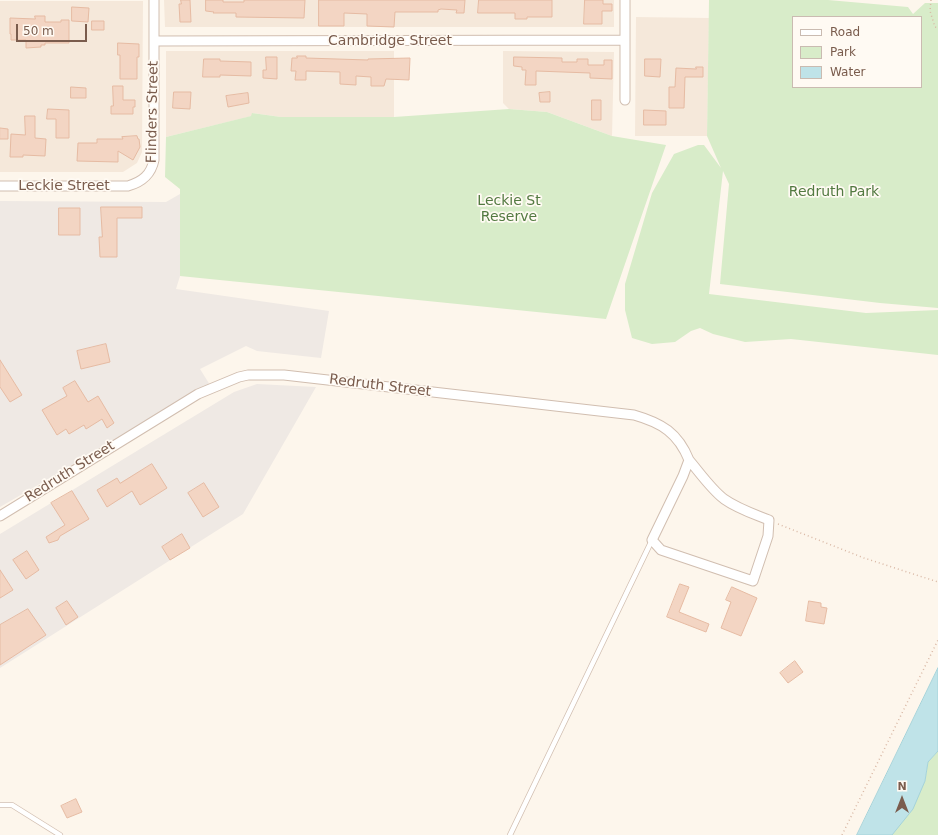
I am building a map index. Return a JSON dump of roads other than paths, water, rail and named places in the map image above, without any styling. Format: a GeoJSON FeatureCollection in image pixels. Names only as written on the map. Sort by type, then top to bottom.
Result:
{"type":"FeatureCollection","features":[{"type":"Feature","properties":{"kind":"street","name":"Flinders Street"},"geometry":{"type":"LineString","coordinates":[[128,186],[139,183],[146,178],[151,171],[154,160],[154,0]]}},
{"type":"Feature","properties":{"kind":"street"},"geometry":{"type":"LineString","coordinates":[[625,0],[625,100]]}},
{"type":"Feature","properties":{"kind":"street","name":"Cambridge Street"},"geometry":{"type":"LineString","coordinates":[[154,41],[625,40]]}},
{"type":"Feature","properties":{"kind":"street","name":"Leckie Street"},"geometry":{"type":"LineString","coordinates":[[0,186],[128,186]]}},
{"type":"Feature","properties":{"kind":"street","name":"Redruth Street"},"geometry":{"type":"LineString","coordinates":[[0,516],[198,394],[239,377],[248,375],[284,375],[634,415],[668,430],[677,438],[684,447],[689,460],[702,477],[724,499],[741,510],[769,520],[768,536],[753,581],[661,550],[652,540]]}},
{"type":"Feature","properties":{"kind":"street"},"geometry":{"type":"LineString","coordinates":[[652,540],[683,476],[689,460]]}},
{"type":"Feature","properties":{"kind":"lane"},"geometry":{"type":"LineString","coordinates":[[510,835],[652,540]]}},
{"type":"Feature","properties":{"kind":"lane"},"geometry":{"type":"LineString","coordinates":[[0,805],[12,805],[60,835]]}},
{"type":"Feature","properties":{"kind":"water"},"geometry":{"type":"Polygon","coordinates":[[[938,668],[938,751],[928,762],[925,781],[913,809],[892,835],[857,835],[938,668]]]}},
{"type":"Feature","properties":{"kind":"park label","name":"Redruth Park"},"geometry":{"type":"Point","coordinates":[834,192]}},
{"type":"Feature","properties":{"kind":"park label","name":"Leckie St Reserve"},"geometry":{"type":"Point","coordinates":[509,210]}}]}
